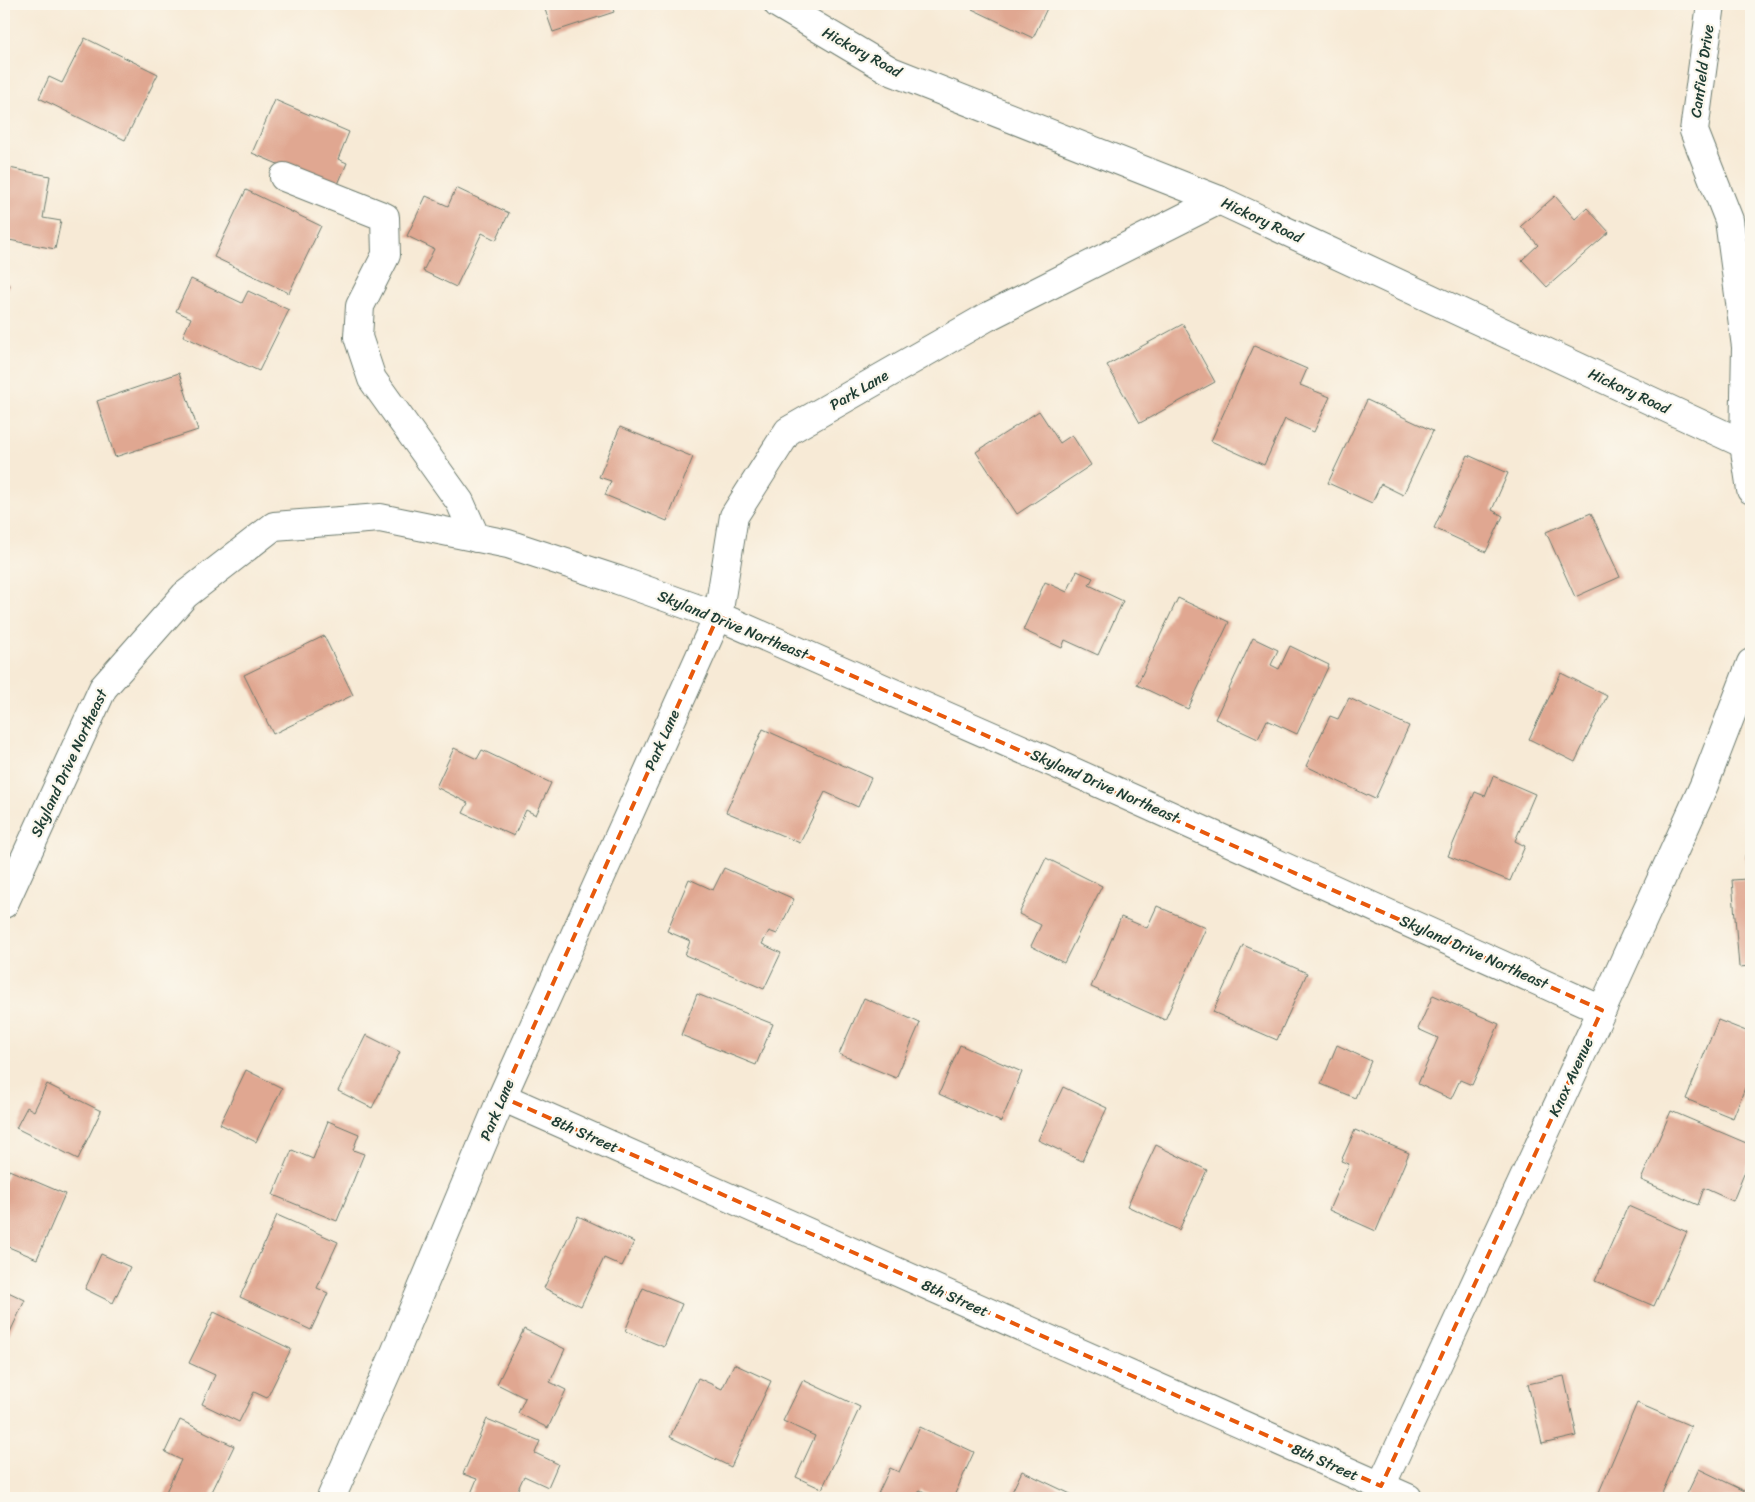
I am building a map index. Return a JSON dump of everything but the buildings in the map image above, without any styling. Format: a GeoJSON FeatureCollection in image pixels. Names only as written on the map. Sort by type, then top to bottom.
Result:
{"type":"FeatureCollection","features":[{"type":"Feature","properties":{"kind":"street","name":"Hickory Road"},"geometry":{"type":"LineString","coordinates":[[778,4],[891,71],[1219,200],[1744,444]]}},
{"type":"Feature","properties":{"kind":"street","name":"Canfield Drive"},"geometry":{"type":"LineString","coordinates":[[1711,4],[1694,131],[1729,220],[1746,347],[1744,444],[1751,490]]}},
{"type":"Feature","properties":{"kind":"street"},"geometry":{"type":"LineString","coordinates":[[284,177],[384,218],[386,255],[360,306],[358,337],[372,379],[460,502],[476,538]]}},
{"type":"Feature","properties":{"kind":"street","name":"Park Lane"},"geometry":{"type":"LineString","coordinates":[[331,1498],[396,1351],[502,1097],[718,616],[734,516],[788,431],[987,317],[1219,200]]}},
{"type":"Feature","properties":{"kind":"street","name":"Skyland Drive Northeast"},"geometry":{"type":"LineString","coordinates":[[6,891],[103,688],[185,596],[274,526],[380,518],[508,544],[618,580],[718,616],[1065,768],[1602,1010]]}},
{"type":"Feature","properties":{"kind":"street","name":"Knox Avenue"},"geometry":{"type":"LineString","coordinates":[[1381,1486],[1602,1010],[1704,785],[1751,663]]}},
{"type":"Feature","properties":{"kind":"street","name":"8th Street"},"geometry":{"type":"LineString","coordinates":[[502,1097],[1408,1498]]}},
{"type":"Feature","properties":{"kind":"highlighted area"},"geometry":{"type":"Polygon","coordinates":[[[718,616],[1602,1010],[1381,1486],[502,1097],[718,616]]]}}]}
